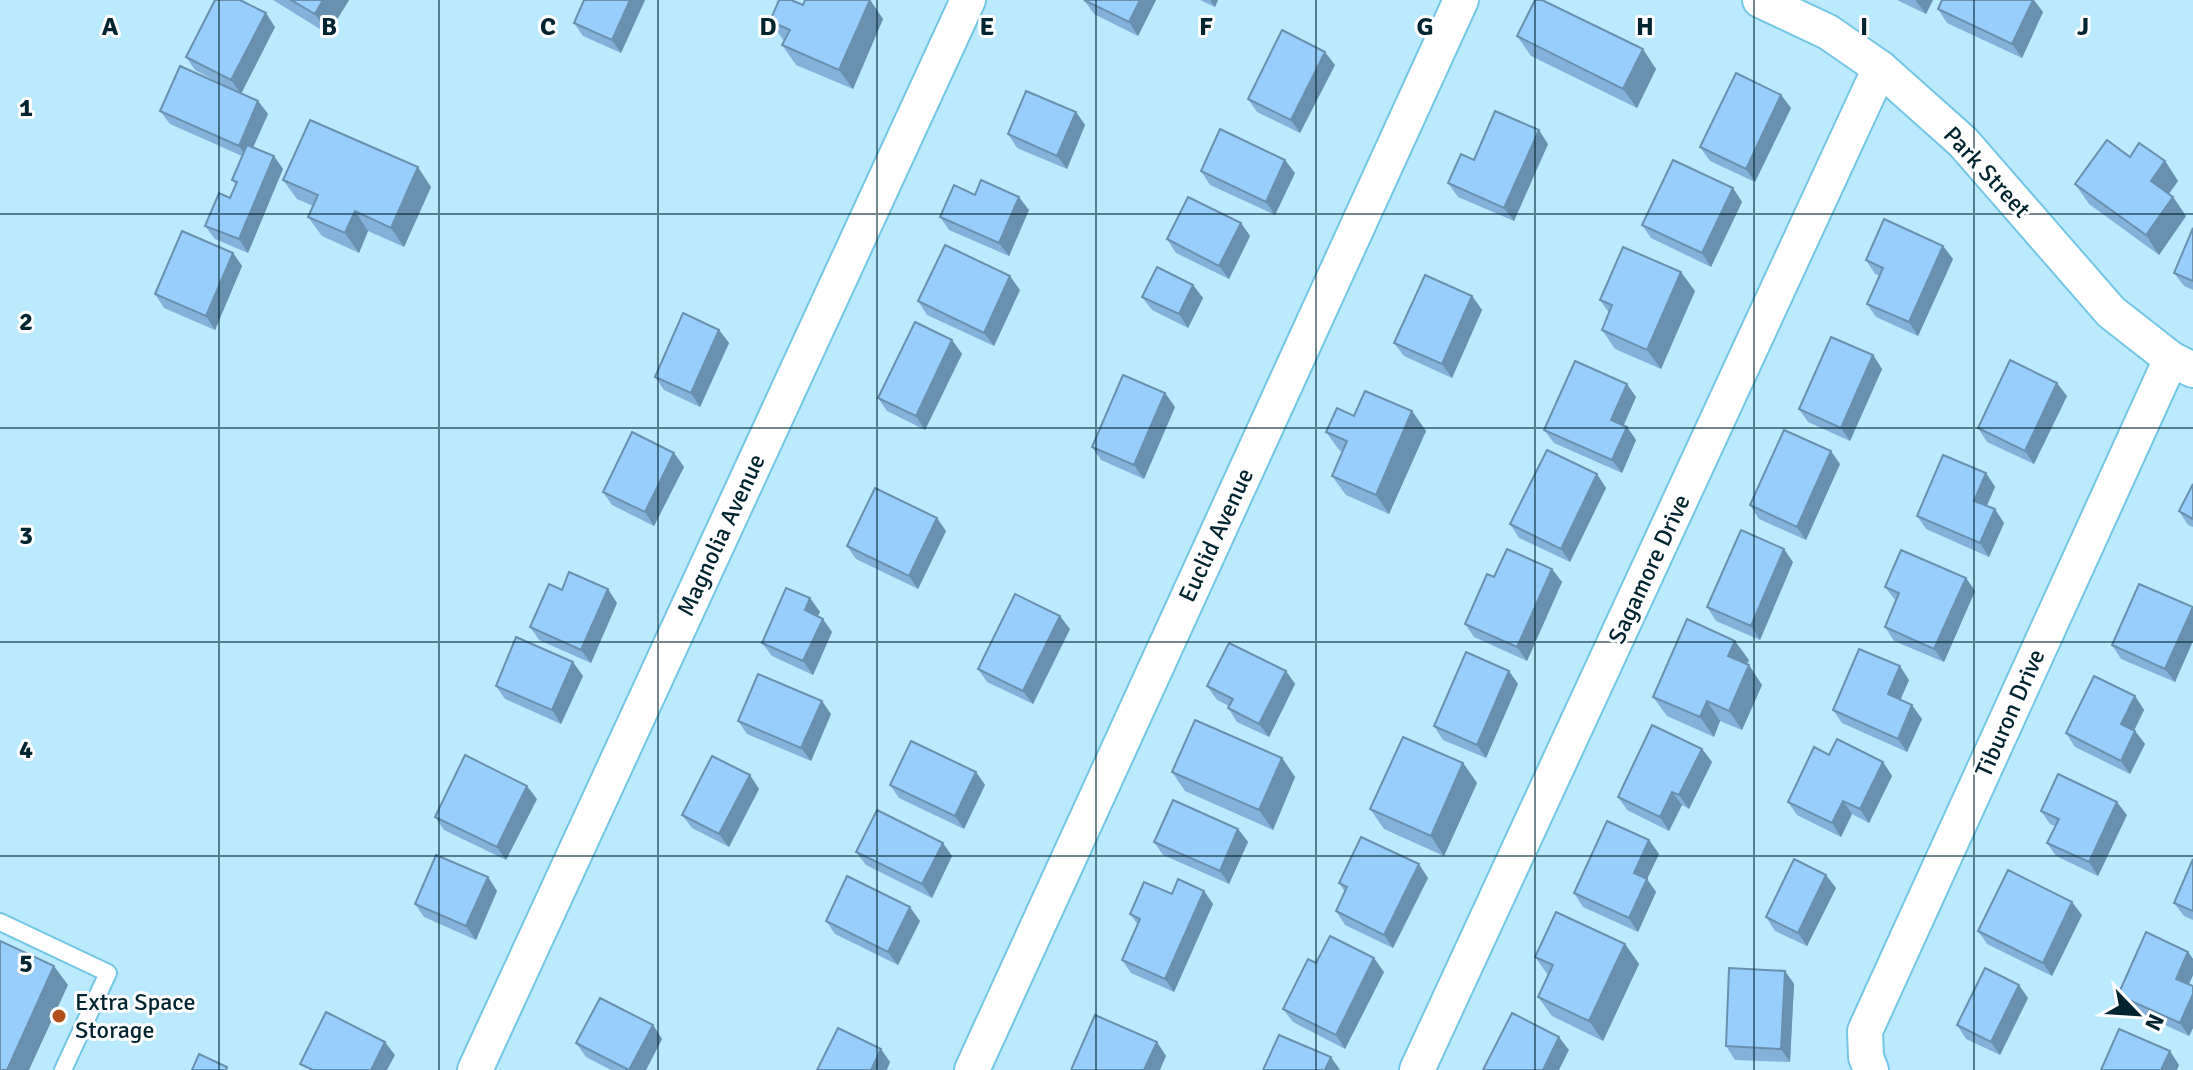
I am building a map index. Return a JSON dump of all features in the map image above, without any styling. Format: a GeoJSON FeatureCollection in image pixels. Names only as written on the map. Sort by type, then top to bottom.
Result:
{"type":"FeatureCollection","features":[{"type":"Feature","properties":{"kind":"street","name":"Magnolia Avenue"},"geometry":{"type":"LineString","coordinates":[[475,1070],[968,0]]}},
{"type":"Feature","properties":{"kind":"street","name":"Euclid Avenue"},"geometry":{"type":"LineString","coordinates":[[972,1070],[1461,0]]}},
{"type":"Feature","properties":{"kind":"street","name":"Park Street"},"geometry":{"type":"LineString","coordinates":[[1760,0],[1828,32],[1880,68],[1963,142],[2111,312],[2182,365]]}},
{"type":"Feature","properties":{"kind":"street","name":"Sagamore Drive"},"geometry":{"type":"LineString","coordinates":[[1417,1070],[1880,68]]}},
{"type":"Feature","properties":{"kind":"street","name":"Tiburon Drive"},"geometry":{"type":"LineString","coordinates":[[1871,1070],[1866,1057],[1865,1031],[2182,365]]}},
{"type":"Feature","properties":{"kind":"lane"},"geometry":{"type":"LineString","coordinates":[[0,922],[108,973],[63,1070]]}},
{"type":"Feature","properties":{"kind":"building"},"geometry":{"type":"Polygon","coordinates":[[[215,0],[240,0],[266,13],[231,80],[186,57],[215,0]]]}},
{"type":"Feature","properties":{"kind":"building"},"geometry":{"type":"Polygon","coordinates":[[[291,0],[323,0],[315,14],[291,0]]]}},
{"type":"Feature","properties":{"kind":"building"},"geometry":{"type":"Polygon","coordinates":[[[584,0],[630,0],[612,40],[574,23],[584,0]]]}},
{"type":"Feature","properties":{"kind":"building"},"geometry":{"type":"Polygon","coordinates":[[[779,0],[791,0],[803,5],[805,0],[870,0],[839,70],[782,45],[790,30],[770,21],[779,0]]]}},
{"type":"Feature","properties":{"kind":"building"},"geometry":{"type":"Polygon","coordinates":[[[1084,0],[1140,0],[1129,22],[1084,0]]]}},
{"type":"Feature","properties":{"kind":"building"},"geometry":{"type":"Polygon","coordinates":[[[1535,0],[1542,0],[1643,49],[1623,89],[1517,36],[1535,0]]]}},
{"type":"Feature","properties":{"kind":"building"},"geometry":{"type":"Polygon","coordinates":[[[1942,0],[2033,0],[2012,44],[1938,9],[1942,0]]]}},
{"type":"Feature","properties":{"kind":"building"},"geometry":{"type":"Polygon","coordinates":[[[1282,30],[1325,52],[1291,120],[1248,99],[1282,30]]]}},
{"type":"Feature","properties":{"kind":"building"},"geometry":{"type":"Polygon","coordinates":[[[180,66],[258,101],[239,146],[160,111],[180,66]]]}},
{"type":"Feature","properties":{"kind":"building"},"geometry":{"type":"Polygon","coordinates":[[[1736,73],[1781,95],[1746,169],[1700,147],[1736,73]]]}},
{"type":"Feature","properties":{"kind":"building"},"geometry":{"type":"Polygon","coordinates":[[[1026,91],[1076,112],[1057,156],[1008,134],[1026,91]]]}},
{"type":"Feature","properties":{"kind":"building"},"geometry":{"type":"Polygon","coordinates":[[[1495,111],[1539,130],[1504,208],[1448,183],[1461,154],[1474,160],[1495,111]]]}},
{"type":"Feature","properties":{"kind":"building"},"geometry":{"type":"Polygon","coordinates":[[[310,120],[418,167],[391,228],[355,211],[345,233],[308,217],[318,195],[283,180],[310,120]]]}},
{"type":"Feature","properties":{"kind":"building"},"geometry":{"type":"Polygon","coordinates":[[[1220,129],[1285,160],[1266,202],[1201,171],[1220,129]]]}},
{"type":"Feature","properties":{"kind":"building"},"geometry":{"type":"Polygon","coordinates":[[[2107,140],[2130,157],[2139,143],[2165,161],[2151,181],[2173,197],[2146,235],[2075,184],[2107,140]]]}},
{"type":"Feature","properties":{"kind":"building"},"geometry":{"type":"Polygon","coordinates":[[[247,145],[274,156],[239,239],[205,226],[219,193],[230,198],[237,182],[232,180],[247,145]]]}},
{"type":"Feature","properties":{"kind":"building"},"geometry":{"type":"Polygon","coordinates":[[[1673,160],[1733,188],[1702,253],[1642,225],[1673,160]]]}},
{"type":"Feature","properties":{"kind":"building"},"geometry":{"type":"Polygon","coordinates":[[[981,180],[1019,197],[999,243],[940,217],[954,185],[975,195],[981,180]]]}},
{"type":"Feature","properties":{"kind":"building"},"geometry":{"type":"Polygon","coordinates":[[[1188,197],[1241,223],[1219,266],[1167,239],[1188,197]]]}},
{"type":"Feature","properties":{"kind":"building"},"geometry":{"type":"Polygon","coordinates":[[[1884,219],[1943,246],[1909,322],[1867,304],[1883,268],[1866,260],[1884,219]]]}},
{"type":"Feature","properties":{"kind":"building"},"geometry":{"type":"Polygon","coordinates":[[[2193,228],[2193,281],[2174,273],[2193,228]]]}},
{"type":"Feature","properties":{"kind":"building"},"geometry":{"type":"Polygon","coordinates":[[[182,231],[233,253],[206,316],[155,294],[182,231]]]}},
{"type":"Feature","properties":{"kind":"building"},"geometry":{"type":"Polygon","coordinates":[[[945,245],[1010,276],[984,333],[918,301],[945,245]]]}},
{"type":"Feature","properties":{"kind":"building"},"geometry":{"type":"Polygon","coordinates":[[[1623,247],[1681,272],[1647,350],[1602,330],[1612,305],[1600,300],[1623,247]]]}},
{"type":"Feature","properties":{"kind":"building"},"geometry":{"type":"Polygon","coordinates":[[[1157,267],[1193,285],[1179,314],[1142,297],[1157,267]]]}},
{"type":"Feature","properties":{"kind":"building"},"geometry":{"type":"Polygon","coordinates":[[[1425,275],[1472,296],[1442,364],[1394,343],[1425,275]]]}},
{"type":"Feature","properties":{"kind":"building"},"geometry":{"type":"Polygon","coordinates":[[[683,313],[719,330],[691,393],[655,377],[683,313]]]}},
{"type":"Feature","properties":{"kind":"building"},"geometry":{"type":"Polygon","coordinates":[[[915,322],[952,340],[916,416],[878,398],[915,322]]]}},
{"type":"Feature","properties":{"kind":"building"},"geometry":{"type":"Polygon","coordinates":[[[1831,337],[1873,355],[1841,428],[1799,409],[1831,337]]]}},
{"type":"Feature","properties":{"kind":"building"},"geometry":{"type":"Polygon","coordinates":[[[2010,360],[2057,383],[2025,451],[1978,428],[2010,360]]]}},
{"type":"Feature","properties":{"kind":"building"},"geometry":{"type":"Polygon","coordinates":[[[1575,361],[1627,384],[1611,420],[1627,427],[1612,460],[1544,430],[1575,361]]]}},
{"type":"Feature","properties":{"kind":"building"},"geometry":{"type":"Polygon","coordinates":[[[1123,375],[1165,393],[1134,465],[1092,447],[1123,375]]]}},
{"type":"Feature","properties":{"kind":"building"},"geometry":{"type":"Polygon","coordinates":[[[1365,391],[1412,411],[1376,495],[1332,476],[1347,441],[1326,432],[1337,408],[1354,416],[1365,391]]]}},
{"type":"Feature","properties":{"kind":"building"},"geometry":{"type":"Polygon","coordinates":[[[1784,430],[1831,451],[1797,527],[1750,505],[1784,430]]]}},
{"type":"Feature","properties":{"kind":"building"},"geometry":{"type":"Polygon","coordinates":[[[632,432],[674,453],[645,512],[603,492],[632,432]]]}},
{"type":"Feature","properties":{"kind":"building"},"geometry":{"type":"Polygon","coordinates":[[[1547,450],[1597,474],[1561,549],[1510,524],[1547,450]]]}},
{"type":"Feature","properties":{"kind":"building"},"geometry":{"type":"Polygon","coordinates":[[[1943,455],[1986,473],[1974,501],[1995,509],[1980,543],[1917,516],[1943,455]]]}},
{"type":"Feature","properties":{"kind":"building"},"geometry":{"type":"Polygon","coordinates":[[[2193,484],[2193,519],[2179,511],[2193,484]]]}},
{"type":"Feature","properties":{"kind":"building"},"geometry":{"type":"Polygon","coordinates":[[[875,488],[937,518],[909,576],[847,546],[875,488]]]}},
{"type":"Feature","properties":{"kind":"building"},"geometry":{"type":"Polygon","coordinates":[[[1741,530],[1784,549],[1751,626],[1707,607],[1741,530]]]}},
{"type":"Feature","properties":{"kind":"building"},"geometry":{"type":"Polygon","coordinates":[[[1507,549],[1552,569],[1517,647],[1465,624],[1487,574],[1494,577],[1507,549]]]}},
{"type":"Feature","properties":{"kind":"building"},"geometry":{"type":"Polygon","coordinates":[[[1901,550],[1966,578],[1934,649],[1885,627],[1899,593],[1885,587],[1901,550]]]}},
{"type":"Feature","properties":{"kind":"building"},"geometry":{"type":"Polygon","coordinates":[[[569,572],[608,589],[581,650],[530,627],[549,584],[562,590],[569,572]]]}},
{"type":"Feature","properties":{"kind":"building"},"geometry":{"type":"Polygon","coordinates":[[[2139,584],[2193,607],[2165,669],[2112,645],[2139,584]]]}},
{"type":"Feature","properties":{"kind":"building"},"geometry":{"type":"Polygon","coordinates":[[[786,588],[810,598],[805,610],[823,619],[803,661],[762,643],[786,588]]]}},
{"type":"Feature","properties":{"kind":"building"},"geometry":{"type":"Polygon","coordinates":[[[1015,594],[1060,616],[1023,691],[978,669],[1015,594]]]}},
{"type":"Feature","properties":{"kind":"building"},"geometry":{"type":"Polygon","coordinates":[[[1687,619],[1735,641],[1728,656],[1749,665],[1729,711],[1707,701],[1700,717],[1653,697],[1687,619]]]}},
{"type":"Feature","properties":{"kind":"building"},"geometry":{"type":"Polygon","coordinates":[[[516,637],[573,662],[552,710],[496,686],[516,637]]]}},
{"type":"Feature","properties":{"kind":"building"},"geometry":{"type":"Polygon","coordinates":[[[1229,643],[1286,671],[1259,724],[1228,708],[1233,699],[1207,686],[1229,643]]]}},
{"type":"Feature","properties":{"kind":"building"},"geometry":{"type":"Polygon","coordinates":[[[1859,649],[1900,666],[1888,694],[1912,705],[1898,739],[1833,710],[1859,649]]]}},
{"type":"Feature","properties":{"kind":"building"},"geometry":{"type":"Polygon","coordinates":[[[1466,652],[1509,671],[1477,745],[1434,726],[1466,652]]]}},
{"type":"Feature","properties":{"kind":"building"},"geometry":{"type":"Polygon","coordinates":[[[758,674],[822,701],[801,748],[738,721],[758,674]]]}},
{"type":"Feature","properties":{"kind":"building"},"geometry":{"type":"Polygon","coordinates":[[[2094,676],[2135,696],[2121,724],[2135,731],[2121,761],[2066,733],[2094,676]]]}},
{"type":"Feature","properties":{"kind":"building"},"geometry":{"type":"Polygon","coordinates":[[[1195,720],[1282,758],[1259,810],[1172,772],[1195,720]]]}},
{"type":"Feature","properties":{"kind":"building"},"geometry":{"type":"Polygon","coordinates":[[[1652,725],[1702,749],[1679,795],[1672,792],[1660,817],[1618,797],[1652,725]]]}},
{"type":"Feature","properties":{"kind":"building"},"geometry":{"type":"Polygon","coordinates":[[[1403,737],[1463,763],[1431,836],[1370,809],[1403,737]]]}},
{"type":"Feature","properties":{"kind":"building"},"geometry":{"type":"Polygon","coordinates":[[[1837,739],[1883,762],[1860,809],[1843,801],[1832,823],[1788,802],[1814,747],[1829,755],[1837,739]]]}},
{"type":"Feature","properties":{"kind":"building"},"geometry":{"type":"Polygon","coordinates":[[[911,741],[976,772],[955,816],[890,785],[911,741]]]}},
{"type":"Feature","properties":{"kind":"building"},"geometry":{"type":"Polygon","coordinates":[[[465,755],[527,786],[497,847],[435,817],[465,755]]]}},
{"type":"Feature","properties":{"kind":"building"},"geometry":{"type":"Polygon","coordinates":[[[712,756],[750,775],[719,834],[682,815],[712,756]]]}},
{"type":"Feature","properties":{"kind":"building"},"geometry":{"type":"Polygon","coordinates":[[[2058,774],[2117,802],[2089,862],[2047,843],[2059,819],[2041,811],[2058,774]]]}},
{"type":"Feature","properties":{"kind":"building"},"geometry":{"type":"Polygon","coordinates":[[[1173,800],[1238,829],[1220,871],[1154,842],[1173,800]]]}},
{"type":"Feature","properties":{"kind":"building"},"geometry":{"type":"Polygon","coordinates":[[[877,810],[943,843],[922,884],[856,852],[877,810]]]}},
{"type":"Feature","properties":{"kind":"building"},"geometry":{"type":"Polygon","coordinates":[[[1607,821],[1649,840],[1634,873],[1647,879],[1629,918],[1574,893],[1607,821]]]}},
{"type":"Feature","properties":{"kind":"building"},"geometry":{"type":"Polygon","coordinates":[[[1361,837],[1419,864],[1384,935],[1336,911],[1347,887],[1339,883],[1361,837]]]}},
{"type":"Feature","properties":{"kind":"building"},"geometry":{"type":"Polygon","coordinates":[[[436,855],[488,877],[466,926],[415,904],[436,855]]]}},
{"type":"Feature","properties":{"kind":"building"},"geometry":{"type":"Polygon","coordinates":[[[1794,859],[1826,875],[1798,933],[1766,917],[1794,859]]]}},
{"type":"Feature","properties":{"kind":"building"},"geometry":{"type":"Polygon","coordinates":[[[2193,859],[2193,911],[2174,903],[2193,859]]]}},
{"type":"Feature","properties":{"kind":"building"},"geometry":{"type":"Polygon","coordinates":[[[2008,870],[2072,902],[2043,963],[1978,931],[2008,870]]]}},
{"type":"Feature","properties":{"kind":"building"},"geometry":{"type":"Polygon","coordinates":[[[847,876],[910,907],[888,952],[826,921],[847,876]]]}},
{"type":"Feature","properties":{"kind":"building"},"geometry":{"type":"Polygon","coordinates":[[[1178,879],[1204,891],[1165,979],[1122,960],[1140,919],[1130,914],[1144,882],[1172,894],[1178,879]]]}},
{"type":"Feature","properties":{"kind":"building"},"geometry":{"type":"Polygon","coordinates":[[[1556,912],[1625,944],[1589,1021],[1538,997],[1553,965],[1535,957],[1556,912]]]}},
{"type":"Feature","properties":{"kind":"building"},"geometry":{"type":"Polygon","coordinates":[[[2146,932],[2188,952],[2176,979],[2193,986],[2193,994],[2180,1023],[2118,995],[2146,932]]]}},
{"type":"Feature","properties":{"kind":"building"},"geometry":{"type":"Polygon","coordinates":[[[1330,936],[1374,958],[1336,1035],[1283,1009],[1308,959],[1316,963],[1330,936]]]}},
{"type":"Feature","properties":{"kind":"building"},"geometry":{"type":"Polygon","coordinates":[[[0,941],[54,966],[7,1070],[0,1070],[0,941]]]}},
{"type":"Feature","properties":{"kind":"building"},"geometry":{"type":"Polygon","coordinates":[[[1729,968],[1785,971],[1781,1049],[1726,1046],[1729,968]]]}},
{"type":"Feature","properties":{"kind":"building"},"geometry":{"type":"Polygon","coordinates":[[[1985,968],[2019,985],[1991,1042],[1957,1025],[1985,968]]]}},
{"type":"Feature","properties":{"kind":"building"},"geometry":{"type":"Polygon","coordinates":[[[600,998],[653,1025],[629,1070],[576,1043],[600,998]]]}},
{"type":"Feature","properties":{"kind":"building"},"geometry":{"type":"Polygon","coordinates":[[[326,1012],[385,1042],[371,1070],[313,1070],[300,1064],[326,1012]]]}},
{"type":"Feature","properties":{"kind":"building"},"geometry":{"type":"Polygon","coordinates":[[[1512,1013],[1559,1037],[1543,1070],[1483,1070],[1512,1013]]]}},
{"type":"Feature","properties":{"kind":"building"},"geometry":{"type":"Polygon","coordinates":[[[1095,1015],[1157,1042],[1144,1070],[1071,1070],[1095,1015]]]}},
{"type":"Feature","properties":{"kind":"building"},"geometry":{"type":"Polygon","coordinates":[[[838,1028],[881,1049],[871,1070],[817,1070],[838,1028]]]}},
{"type":"Feature","properties":{"kind":"building"},"geometry":{"type":"Polygon","coordinates":[[[2119,1029],[2170,1051],[2161,1070],[2101,1070],[2119,1029]]]}},
{"type":"Feature","properties":{"kind":"building"},"geometry":{"type":"Polygon","coordinates":[[[1279,1035],[1331,1057],[1325,1070],[1263,1070],[1279,1035]]]}},
{"type":"Feature","properties":{"kind":"building"},"geometry":{"type":"Polygon","coordinates":[[[199,1054],[227,1067],[226,1070],[192,1070],[199,1054]]]}},
{"type":"Feature","properties":{"kind":"place","name":"Extra Space Storage"},"geometry":{"type":"Point","coordinates":[59,1016]}}]}
